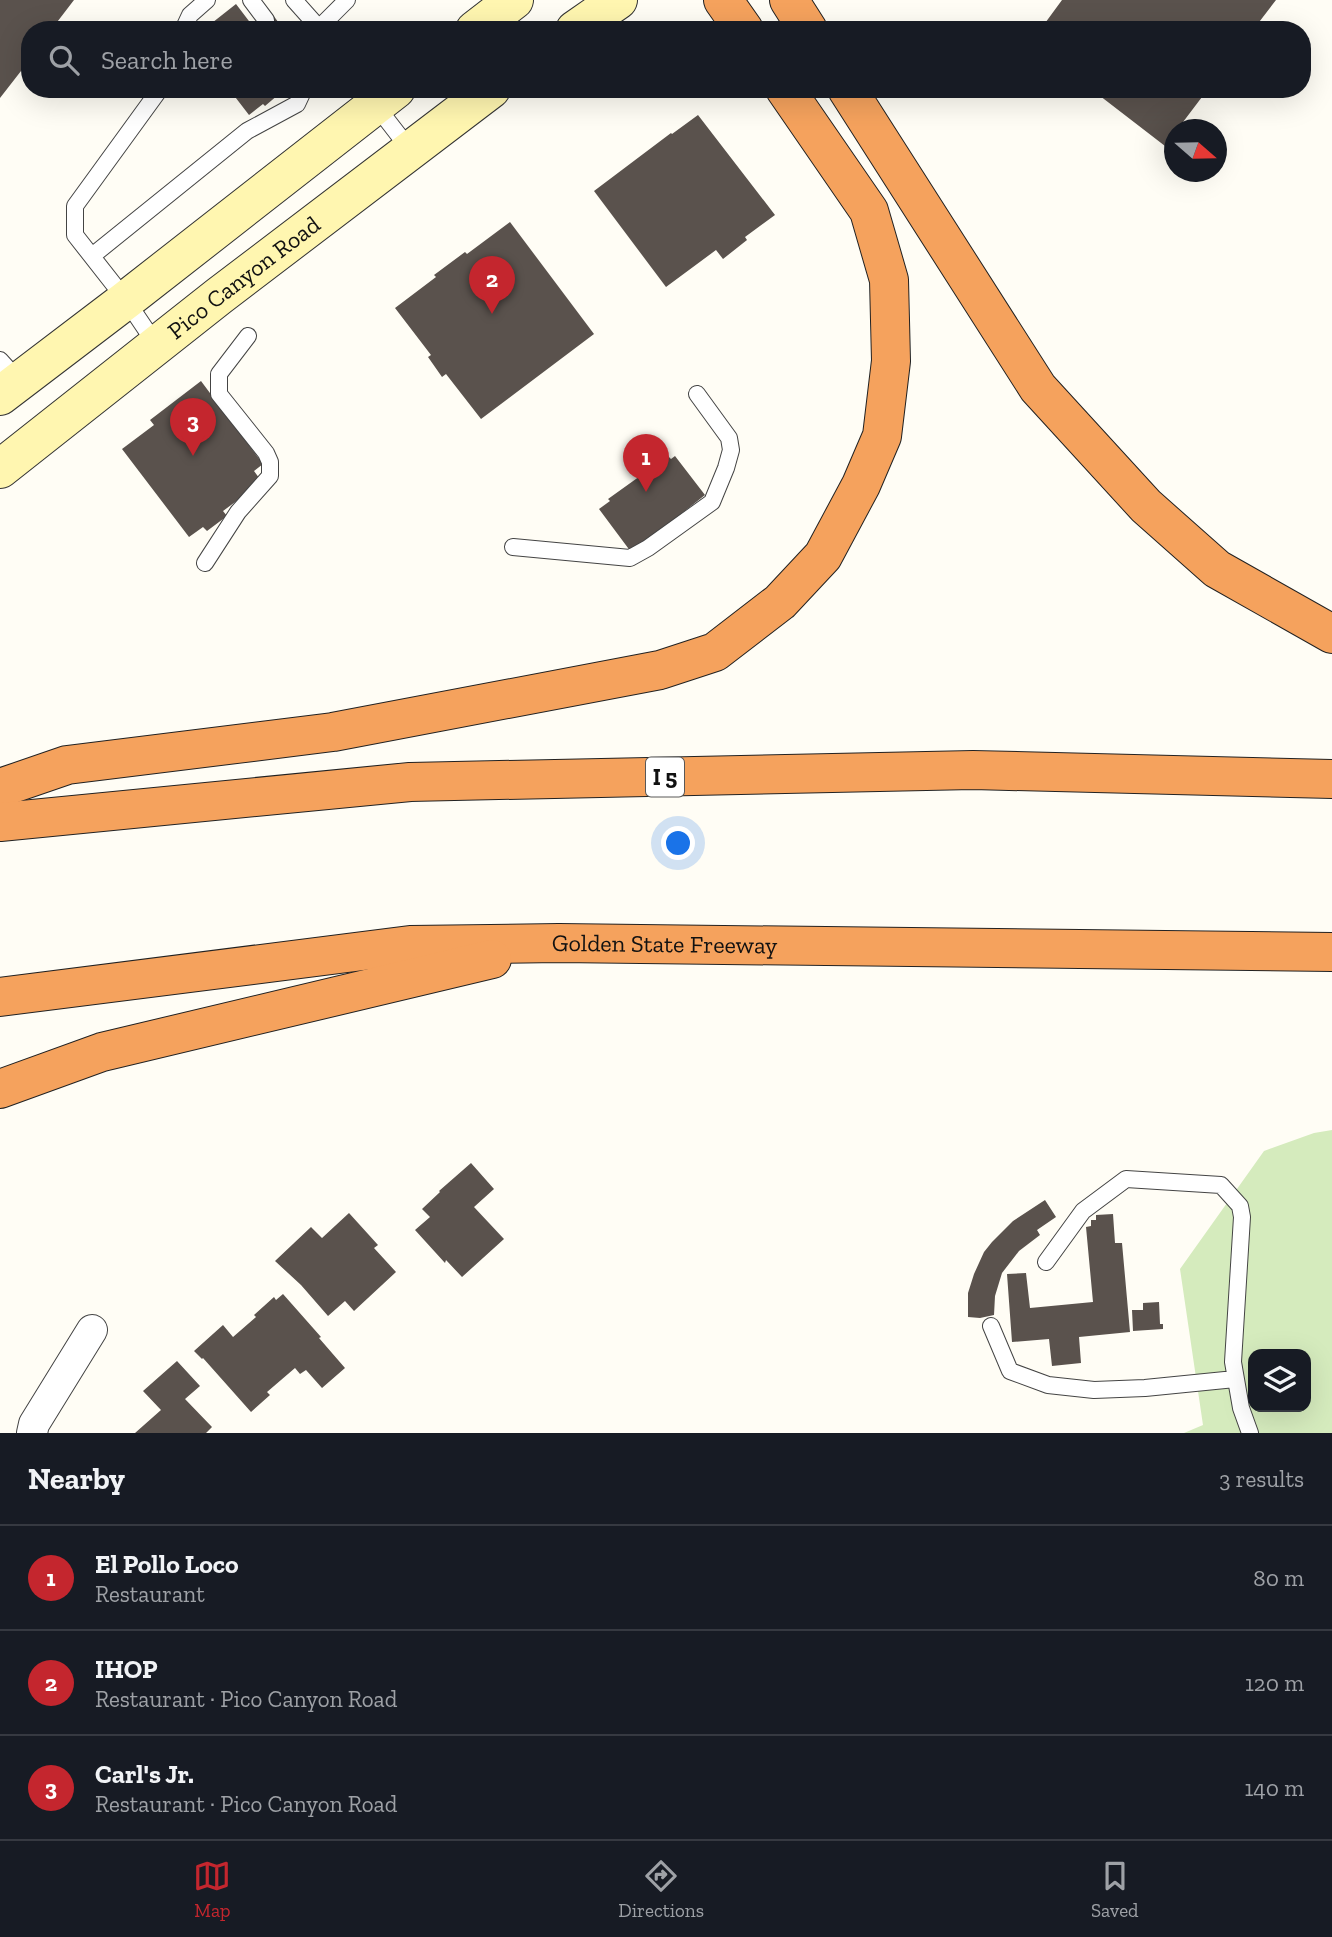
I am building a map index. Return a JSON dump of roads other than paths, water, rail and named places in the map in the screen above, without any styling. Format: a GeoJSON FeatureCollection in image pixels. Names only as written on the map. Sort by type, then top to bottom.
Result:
{"type":"FeatureCollection","features":[{"type":"Feature","properties":{"kind":"highway"},"geometry":{"type":"LineString","coordinates":[[723,0],[738,21]]}},
{"type":"Feature","properties":{"kind":"highway"},"geometry":{"type":"LineString","coordinates":[[789,0],[802,21]]}},
{"type":"Feature","properties":{"kind":"highway"},"geometry":{"type":"LineString","coordinates":[[0,788],[67,765],[333,732],[660,670],[716,652],[780,602],[823,556],[861,485],[883,436],[891,361],[889,280],[869,211],[791,98]]}},
{"type":"Feature","properties":{"kind":"highway"},"geometry":{"type":"LineString","coordinates":[[853,98],[1038,388],[1146,506],[1217,569],[1332,634]]}},
{"type":"Feature","properties":{"kind":"highway","name":"I 5"},"geometry":{"type":"LineString","coordinates":[[0,822],[410,782],[973,770],[1332,779]]}},
{"type":"Feature","properties":{"kind":"highway"},"geometry":{"type":"LineString","coordinates":[[0,1089],[102,1052],[559,943]]}},
{"type":"Feature","properties":{"kind":"highway","name":"Golden State Freeway"},"geometry":{"type":"LineString","coordinates":[[0,997],[410,945],[559,943],[1332,952]]}},
{"type":"Feature","properties":{"kind":"main road"},"geometry":{"type":"LineString","coordinates":[[487,21],[514,0]]}},
{"type":"Feature","properties":{"kind":"main road"},"geometry":{"type":"LineString","coordinates":[[588,21],[618,0]]}},
{"type":"Feature","properties":{"kind":"main road"},"geometry":{"type":"LineString","coordinates":[[6,379],[127,300],[374,98]]}},
{"type":"Feature","properties":{"kind":"main road","name":"Pico Canyon Road"},"geometry":{"type":"LineString","coordinates":[[0,469],[480,98]]}},
{"type":"Feature","properties":{"kind":"street"},"geometry":{"type":"LineString","coordinates":[[32,1433],[34,1424],[92,1330]]}},
{"type":"Feature","properties":{"kind":"lane"},"geometry":{"type":"LineString","coordinates":[[187,21],[207,0]]}},
{"type":"Feature","properties":{"kind":"lane"},"geometry":{"type":"LineString","coordinates":[[251,0],[266,20]]}},
{"type":"Feature","properties":{"kind":"lane"},"geometry":{"type":"LineString","coordinates":[[294,0],[312,21]]}},
{"type":"Feature","properties":{"kind":"lane"},"geometry":{"type":"LineString","coordinates":[[327,21],[347,0]]}},
{"type":"Feature","properties":{"kind":"lane"},"geometry":{"type":"LineString","coordinates":[[153,98],[75,206],[75,235],[127,300],[157,346]]}},
{"type":"Feature","properties":{"kind":"lane"},"geometry":{"type":"LineString","coordinates":[[92,256],[247,131],[297,104],[300,98]]}},
{"type":"Feature","properties":{"kind":"lane"},"geometry":{"type":"LineString","coordinates":[[380,98],[412,151]]}},
{"type":"Feature","properties":{"kind":"lane"},"geometry":{"type":"LineString","coordinates":[[205,563],[238,512],[270,476],[270,462],[266,453],[219,394],[219,374],[248,336]]}},
{"type":"Feature","properties":{"kind":"lane"},"geometry":{"type":"LineString","coordinates":[[513,547],[630,558],[712,502],[731,450],[729,438],[697,394]]}},
{"type":"Feature","properties":{"kind":"lane"},"geometry":{"type":"LineString","coordinates":[[1046,1262],[1083,1211],[1126,1179],[1221,1185],[1240,1206],[1242,1217],[1233,1362],[1241,1408],[1250,1433]]}},
{"type":"Feature","properties":{"kind":"lane"},"geometry":{"type":"LineString","coordinates":[[991,1326],[1010,1371],[1048,1385],[1094,1390],[1236,1379]]}},
{"type":"Feature","properties":{"kind":"place","name":"IHOP"},"geometry":{"type":"Point","coordinates":[492,314]}},
{"type":"Feature","properties":{"kind":"place","name":"Carl's Jr."},"geometry":{"type":"Point","coordinates":[193,456]}},
{"type":"Feature","properties":{"kind":"place","name":"El Pollo Loco"},"geometry":{"type":"Point","coordinates":[646,492]}}]}
